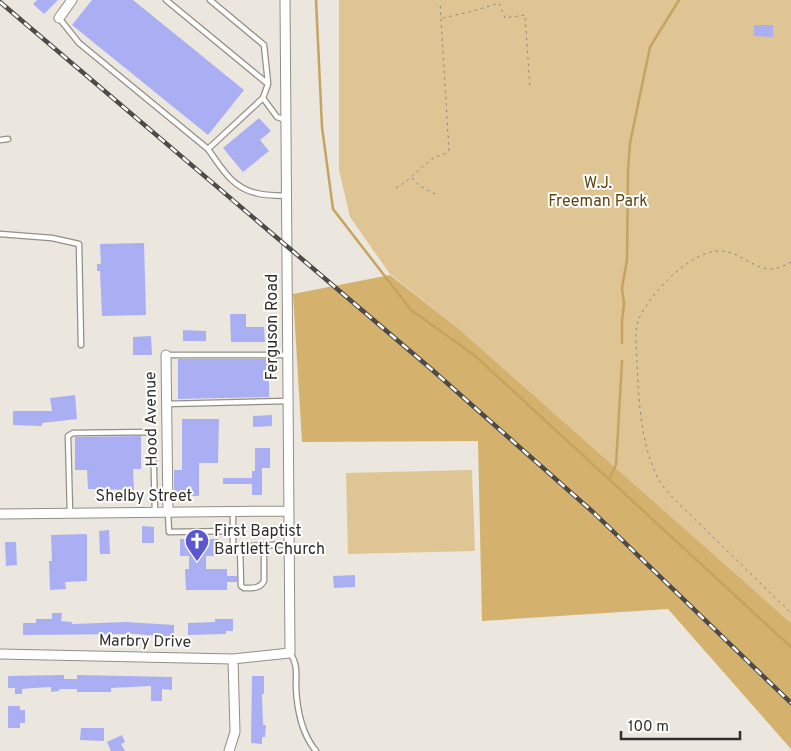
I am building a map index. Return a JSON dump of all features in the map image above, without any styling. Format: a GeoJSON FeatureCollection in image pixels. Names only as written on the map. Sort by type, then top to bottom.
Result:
{"type":"FeatureCollection","features":[{"type":"Feature","properties":{"kind":"street"},"geometry":{"type":"LineString","coordinates":[[59,18],[72,0]]}},
{"type":"Feature","properties":{"kind":"street","name":"Ferguson Road"},"geometry":{"type":"LineString","coordinates":[[285,0],[290,653]]}},
{"type":"Feature","properties":{"kind":"street","name":"Hood Avenue"},"geometry":{"type":"LineString","coordinates":[[166,355],[168,512]]}},
{"type":"Feature","properties":{"kind":"street","name":"Shelby Street"},"geometry":{"type":"LineString","coordinates":[[0,514],[288,511]]}},
{"type":"Feature","properties":{"kind":"street","name":"Marbry Drive"},"geometry":{"type":"LineString","coordinates":[[0,654],[233,659],[290,653]]}},
{"type":"Feature","properties":{"kind":"street"},"geometry":{"type":"LineString","coordinates":[[229,751],[235,732],[233,659]]}},
{"type":"Feature","properties":{"kind":"lane"},"geometry":{"type":"LineString","coordinates":[[166,0],[268,84]]}},
{"type":"Feature","properties":{"kind":"lane"},"geometry":{"type":"LineString","coordinates":[[208,149],[263,98],[268,84],[264,45],[210,0]]}},
{"type":"Feature","properties":{"kind":"lane"},"geometry":{"type":"LineString","coordinates":[[59,18],[79,43],[208,149],[229,178],[240,187],[256,194],[287,196]]}},
{"type":"Feature","properties":{"kind":"lane"},"geometry":{"type":"LineString","coordinates":[[263,98],[277,117],[286,120]]}},
{"type":"Feature","properties":{"kind":"lane"},"geometry":{"type":"LineString","coordinates":[[0,140],[8,139]]}},
{"type":"Feature","properties":{"kind":"lane"},"geometry":{"type":"LineString","coordinates":[[0,234],[52,238],[79,244],[82,345]]}},
{"type":"Feature","properties":{"kind":"lane"},"geometry":{"type":"LineString","coordinates":[[166,355],[288,355]]}},
{"type":"Feature","properties":{"kind":"lane"},"geometry":{"type":"LineString","coordinates":[[166,404],[288,401]]}},
{"type":"Feature","properties":{"kind":"lane"},"geometry":{"type":"LineString","coordinates":[[70,513],[68,436],[73,433],[151,432],[153,436],[155,512]]}},
{"type":"Feature","properties":{"kind":"lane"},"geometry":{"type":"LineString","coordinates":[[168,512],[169,532],[233,531]]}},
{"type":"Feature","properties":{"kind":"lane"},"geometry":{"type":"LineString","coordinates":[[233,512],[233,547],[289,544]]}},
{"type":"Feature","properties":{"kind":"lane"},"geometry":{"type":"LineString","coordinates":[[240,547],[241,586],[244,588],[256,588],[262,585],[264,580],[264,546]]}},
{"type":"Feature","properties":{"kind":"lane"},"geometry":{"type":"LineString","coordinates":[[290,653],[296,661],[296,689],[300,718],[306,736],[316,751]]}},
{"type":"Feature","properties":{"kind":"path"},"geometry":{"type":"LineString","coordinates":[[396,188],[412,178],[432,158],[449,151],[440,2]]}},
{"type":"Feature","properties":{"kind":"path"},"geometry":{"type":"LineString","coordinates":[[442,18],[499,4],[505,18],[525,15],[530,88]]}},
{"type":"Feature","properties":{"kind":"path"},"geometry":{"type":"LineString","coordinates":[[412,178],[420,186],[435,194]]}},
{"type":"Feature","properties":{"kind":"path"},"geometry":{"type":"LineString","coordinates":[[791,262],[778,269],[759,268],[732,254],[719,251],[687,264],[665,282],[643,313],[636,330],[636,340],[642,418],[650,460],[660,482],[791,613]]}},
{"type":"Feature","properties":{"kind":"green space","name":"W.J. Freeman Park"},"geometry":{"type":"Polygon","coordinates":[[[339,0],[791,0],[791,623],[459,329],[390,274],[350,217],[339,170],[339,0]]]}},
{"type":"Feature","properties":{"kind":"green space"},"geometry":{"type":"Polygon","coordinates":[[[472,470],[475,551],[348,554],[346,473],[472,470]]]}},
{"type":"Feature","properties":{"kind":"shaded area"},"geometry":{"type":"Polygon","coordinates":[[[390,275],[459,329],[791,623],[791,749],[668,609],[482,621],[478,441],[302,442],[293,294],[390,275]]]}},
{"type":"Feature","properties":{"kind":"building"},"geometry":{"type":"Polygon","coordinates":[[[37,0],[58,0],[44,14],[33,4],[37,0]]]}},
{"type":"Feature","properties":{"kind":"building"},"geometry":{"type":"Polygon","coordinates":[[[92,0],[133,0],[244,90],[208,135],[72,25],[92,0]]]}},
{"type":"Feature","properties":{"kind":"building"},"geometry":{"type":"Polygon","coordinates":[[[754,25],[773,25],[773,37],[754,36],[754,25]]]}},
{"type":"Feature","properties":{"kind":"building"},"geometry":{"type":"Polygon","coordinates":[[[259,118],[271,131],[260,140],[269,151],[243,172],[223,148],[259,118]]]}},
{"type":"Feature","properties":{"kind":"building"},"geometry":{"type":"Polygon","coordinates":[[[144,243],[146,315],[102,316],[100,271],[97,271],[97,264],[101,264],[100,244],[144,243]]]}},
{"type":"Feature","properties":{"kind":"building"},"geometry":{"type":"Polygon","coordinates":[[[230,314],[246,314],[246,327],[264,327],[265,342],[231,342],[230,314]]]}},
{"type":"Feature","properties":{"kind":"building"},"geometry":{"type":"Polygon","coordinates":[[[183,330],[206,331],[206,341],[183,341],[183,330]]]}},
{"type":"Feature","properties":{"kind":"building"},"geometry":{"type":"Polygon","coordinates":[[[151,336],[152,355],[133,355],[133,337],[151,336]]]}},
{"type":"Feature","properties":{"kind":"building"},"geometry":{"type":"Polygon","coordinates":[[[178,359],[269,359],[269,397],[178,399],[178,359]]]}},
{"type":"Feature","properties":{"kind":"building"},"geometry":{"type":"Polygon","coordinates":[[[75,395],[77,419],[42,423],[42,426],[13,425],[13,411],[52,411],[50,398],[75,395]]]}},
{"type":"Feature","properties":{"kind":"building"},"geometry":{"type":"Polygon","coordinates":[[[272,415],[272,426],[253,427],[253,416],[272,415]]]}},
{"type":"Feature","properties":{"kind":"building"},"geometry":{"type":"Polygon","coordinates":[[[182,419],[219,419],[218,463],[199,463],[199,496],[174,496],[174,470],[182,470],[182,419]]]}},
{"type":"Feature","properties":{"kind":"building"},"geometry":{"type":"Polygon","coordinates":[[[141,436],[141,469],[133,469],[134,490],[88,489],[87,470],[75,470],[75,437],[141,436]]]}},
{"type":"Feature","properties":{"kind":"building"},"geometry":{"type":"Polygon","coordinates":[[[255,448],[270,448],[270,468],[262,468],[262,495],[252,495],[252,484],[223,484],[223,478],[252,478],[252,471],[255,471],[255,448]]]}},
{"type":"Feature","properties":{"kind":"building"},"geometry":{"type":"Polygon","coordinates":[[[142,526],[154,527],[154,543],[142,543],[142,526]]]}},
{"type":"Feature","properties":{"kind":"building"},"geometry":{"type":"Polygon","coordinates":[[[109,530],[110,554],[100,554],[99,531],[109,530]]]}},
{"type":"Feature","properties":{"kind":"building"},"geometry":{"type":"Polygon","coordinates":[[[87,534],[87,581],[65,582],[66,589],[50,590],[49,561],[52,561],[51,535],[87,534]]]}},
{"type":"Feature","properties":{"kind":"building","name":"First Baptist Bartlett Church"},"geometry":{"type":"Polygon","coordinates":[[[180,539],[218,539],[218,556],[206,556],[206,569],[227,569],[227,576],[237,576],[237,582],[227,582],[227,590],[186,590],[185,569],[189,569],[189,556],[180,556],[180,539]]]}},
{"type":"Feature","properties":{"kind":"building"},"geometry":{"type":"Polygon","coordinates":[[[5,542],[16,542],[17,565],[6,566],[5,542]]]}},
{"type":"Feature","properties":{"kind":"building"},"geometry":{"type":"Polygon","coordinates":[[[355,575],[355,587],[334,588],[333,576],[355,575]]]}},
{"type":"Feature","properties":{"kind":"building"},"geometry":{"type":"Polygon","coordinates":[[[52,613],[62,613],[61,621],[72,622],[72,624],[126,622],[174,625],[174,640],[161,640],[161,636],[134,634],[23,635],[23,623],[36,623],[36,619],[52,619],[52,613]]]}},
{"type":"Feature","properties":{"kind":"building"},"geometry":{"type":"Polygon","coordinates":[[[215,619],[233,619],[233,631],[226,631],[226,634],[188,635],[188,623],[215,622],[215,619]]]}},
{"type":"Feature","properties":{"kind":"building"},"geometry":{"type":"Polygon","coordinates":[[[64,675],[64,679],[77,679],[77,675],[172,677],[172,690],[162,689],[162,701],[151,701],[151,686],[111,688],[111,692],[77,692],[77,689],[59,689],[59,691],[51,692],[51,687],[33,688],[22,689],[22,694],[15,694],[15,688],[8,688],[8,676],[64,675]]]}},
{"type":"Feature","properties":{"kind":"building"},"geometry":{"type":"Polygon","coordinates":[[[252,676],[264,676],[264,694],[262,694],[263,725],[266,725],[262,744],[251,743],[252,676]]]}},
{"type":"Feature","properties":{"kind":"building"},"geometry":{"type":"Polygon","coordinates":[[[8,706],[20,706],[20,710],[25,710],[25,723],[20,723],[20,728],[8,728],[8,706]]]}},
{"type":"Feature","properties":{"kind":"building"},"geometry":{"type":"Polygon","coordinates":[[[81,728],[104,728],[104,741],[80,740],[81,728]]]}},
{"type":"Feature","properties":{"kind":"building"},"geometry":{"type":"Polygon","coordinates":[[[122,735],[125,742],[121,744],[125,751],[111,751],[107,742],[122,735]]]}},
{"type":"Feature","properties":{"kind":"waterway"},"geometry":{"type":"LineString","coordinates":[[316,0],[322,127],[333,209],[411,310],[474,355],[791,647]]}},
{"type":"Feature","properties":{"kind":"waterway"},"geometry":{"type":"LineString","coordinates":[[622,343],[624,304],[622,288],[627,260],[630,143],[650,47],[679,0]]}},
{"type":"Feature","properties":{"kind":"waterway"},"geometry":{"type":"LineString","coordinates":[[609,479],[616,465],[622,361]]}},
{"type":"Feature","properties":{"kind":"railway"},"geometry":{"type":"LineString","coordinates":[[0,2],[430,368],[593,512],[791,703]]}},
{"type":"Feature","properties":{"kind":"place","name":"First Baptist Bartlett Church"},"geometry":{"type":"Point","coordinates":[197,562]}}]}
